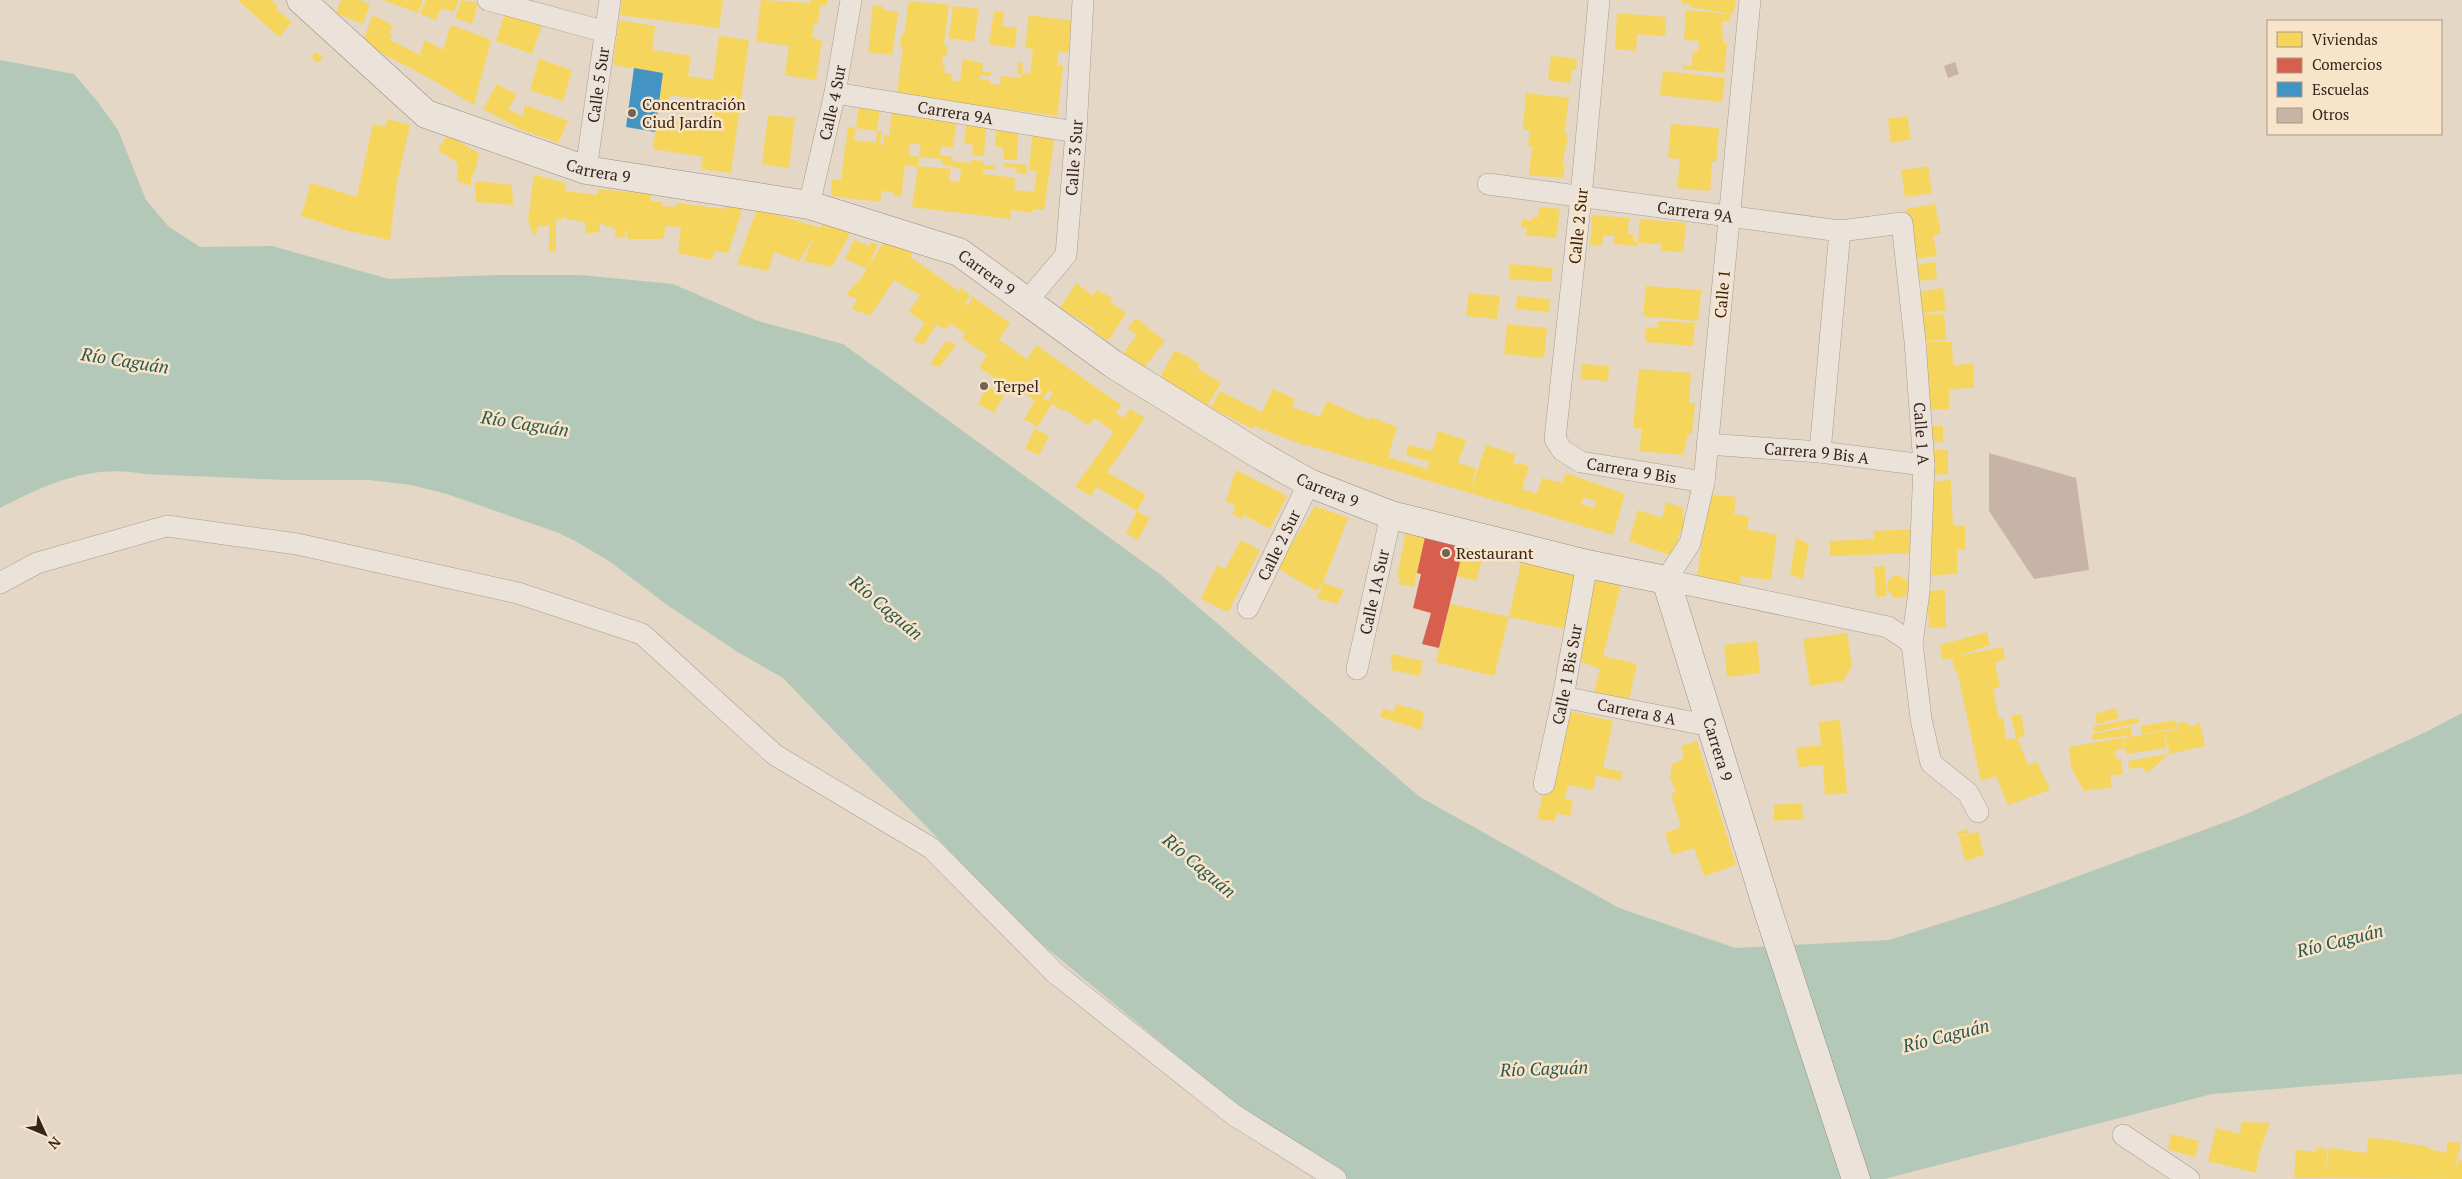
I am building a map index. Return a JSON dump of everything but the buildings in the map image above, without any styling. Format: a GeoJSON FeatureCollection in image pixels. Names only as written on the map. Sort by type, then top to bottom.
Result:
{"type":"FeatureCollection","features":[{"type":"Feature","properties":{"kind":"main road","name":"Carrera 9"},"geometry":{"type":"LineString","coordinates":[[301,0],[426,114],[586,170],[809,204],[959,252],[1112,364],[1258,454],[1309,483],[1391,516],[1587,564],[1666,580],[1770,917],[1856,1179]]}},
{"type":"Feature","properties":{"kind":"street"},"geometry":{"type":"LineString","coordinates":[[488,0],[606,32]]}},
{"type":"Feature","properties":{"kind":"street","name":"Calle 5 Sur"},"geometry":{"type":"LineString","coordinates":[[586,170],[610,0]]}},
{"type":"Feature","properties":{"kind":"street","name":"Calle 4 Sur"},"geometry":{"type":"LineString","coordinates":[[809,204],[835,93],[851,0]]}},
{"type":"Feature","properties":{"kind":"street","name":"Calle 3 Sur"},"geometry":{"type":"LineString","coordinates":[[1027,301],[1066,256],[1084,0]]}},
{"type":"Feature","properties":{"kind":"street","name":"Calle 2 Sur"},"geometry":{"type":"LineString","coordinates":[[1562,450],[1555,439],[1600,0]]}},
{"type":"Feature","properties":{"kind":"street","name":"Calle 1"},"geometry":{"type":"LineString","coordinates":[[1666,580],[1690,543],[1704,482],[1750,0]]}},
{"type":"Feature","properties":{"kind":"street","name":"Carrera 9A"},"geometry":{"type":"LineString","coordinates":[[835,93],[1076,132]]}},
{"type":"Feature","properties":{"kind":"street","name":"Carrera 9A"},"geometry":{"type":"LineString","coordinates":[[1488,184],[1840,231],[1902,223]]}},
{"type":"Feature","properties":{"kind":"street","name":"Calle 1 A"},"geometry":{"type":"LineString","coordinates":[[1902,223],[1915,341],[1924,465],[1919,592],[1912,643],[1921,719],[1931,763],[1968,793],[1978,812]]}},
{"type":"Feature","properties":{"kind":"street"},"geometry":{"type":"LineString","coordinates":[[1820,452],[1840,231]]}},
{"type":"Feature","properties":{"kind":"street","name":"Carrera 9 Bis A"},"geometry":{"type":"LineString","coordinates":[[1707,444],[1820,452],[1924,465]]}},
{"type":"Feature","properties":{"kind":"street","name":"Carrera 9 Bis"},"geometry":{"type":"LineString","coordinates":[[1562,450],[1581,462],[1704,482]]}},
{"type":"Feature","properties":{"kind":"street","name":"Calle 2 Sur"},"geometry":{"type":"LineString","coordinates":[[1248,608],[1309,483]]}},
{"type":"Feature","properties":{"kind":"street","name":"Calle 1A Sur"},"geometry":{"type":"LineString","coordinates":[[1357,668],[1391,516]]}},
{"type":"Feature","properties":{"kind":"street"},"geometry":{"type":"LineString","coordinates":[[0,583],[36,563],[167,526],[297,544],[518,593],[642,634],[775,755],[932,848],[1055,972],[1234,1115],[1336,1179]]}},
{"type":"Feature","properties":{"kind":"street","name":"Calle 1 Bis Sur"},"geometry":{"type":"LineString","coordinates":[[1544,784],[1563,697],[1587,564]]}},
{"type":"Feature","properties":{"kind":"street","name":"Carrera 9"},"geometry":{"type":"LineString","coordinates":[[1666,580],[1888,628],[1912,643]]}},
{"type":"Feature","properties":{"kind":"street","name":"Carrera 8 A"},"geometry":{"type":"LineString","coordinates":[[1563,697],[1710,726]]}},
{"type":"Feature","properties":{"kind":"street"},"geometry":{"type":"LineString","coordinates":[[2123,1135],[2189,1179]]}},
{"type":"Feature","properties":{"kind":"water","name":"Río Caguán"},"geometry":{"type":"Polygon","coordinates":[[[0,60],[74,74],[118,130],[146,200],[169,227],[200,247],[272,246],[389,279],[495,275],[581,275],[673,284],[758,321],[843,344],[1161,575],[1420,797],[1619,908],[1735,948],[1889,940],[2002,904],[2242,816],[2428,731],[2462,713],[2462,1074],[2212,1094],[1884,1179],[1348,1179],[1244,1111],[1032,936],[783,678],[736,651],[670,607],[609,561],[559,533],[447,494],[411,485],[369,480],[286,480],[105,472],[69,478],[35,491],[0,508],[0,60]]]}},
{"type":"Feature","properties":{"kind":"place","name":"Concentración Ciud Jardín"},"geometry":{"type":"Point","coordinates":[632,113]}},
{"type":"Feature","properties":{"kind":"place","name":"Terpel"},"geometry":{"type":"Point","coordinates":[984,386]}},
{"type":"Feature","properties":{"kind":"place","name":"Restaurant"},"geometry":{"type":"Point","coordinates":[1446,553]}}]}
